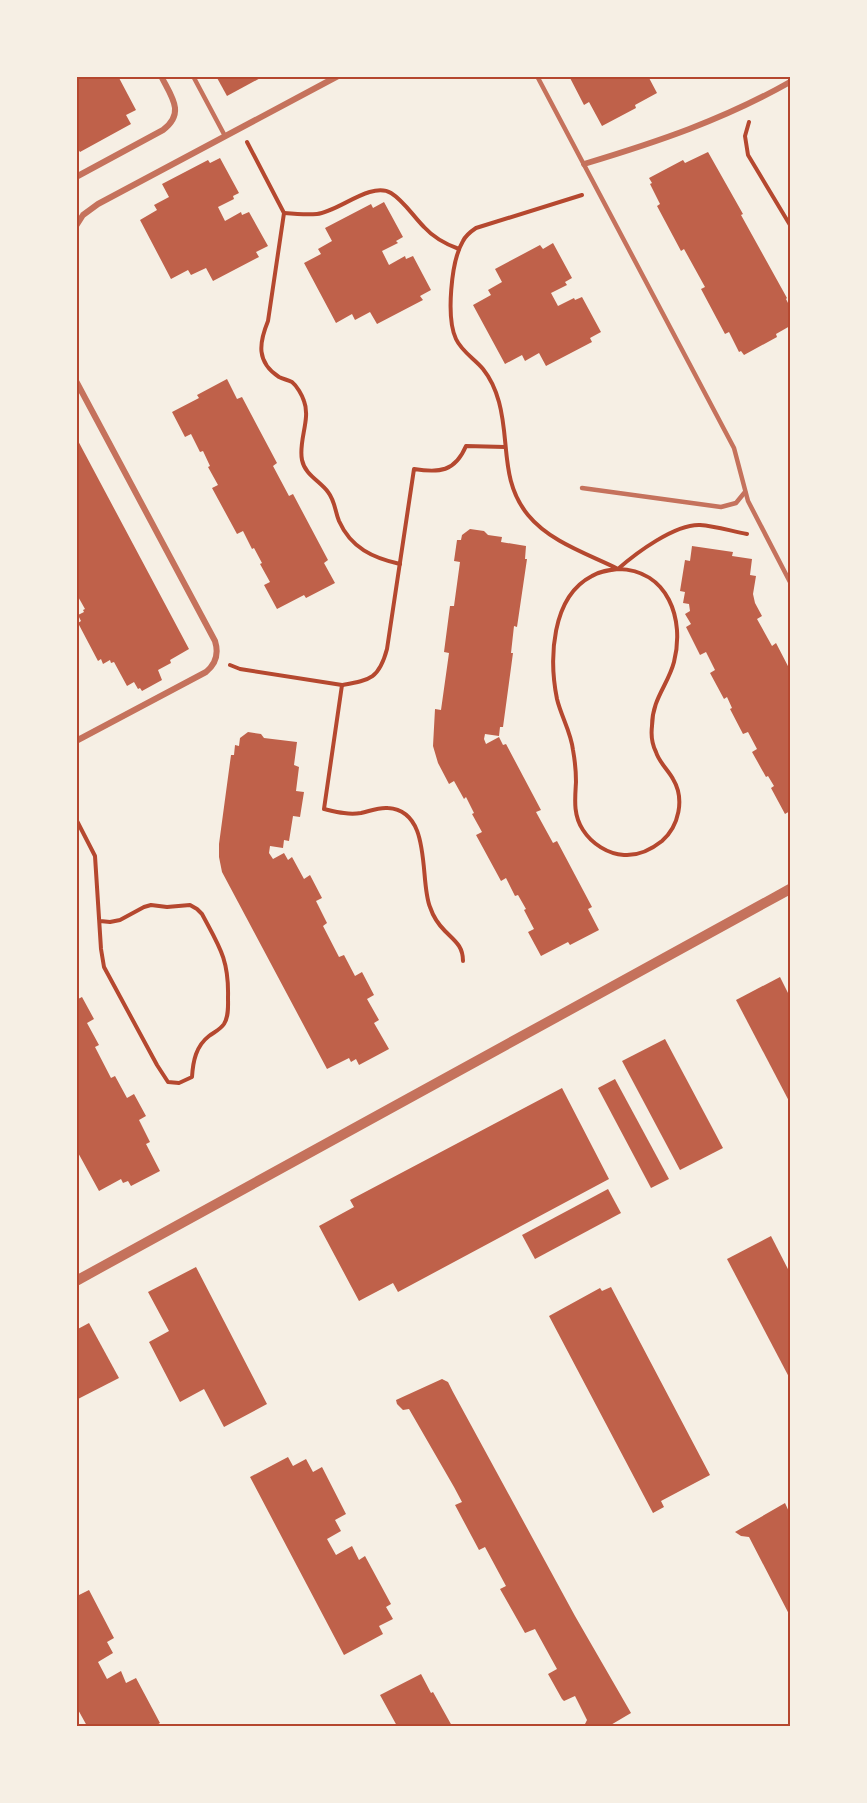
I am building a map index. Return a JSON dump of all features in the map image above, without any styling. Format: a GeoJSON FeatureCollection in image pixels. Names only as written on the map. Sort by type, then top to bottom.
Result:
{"type":"FeatureCollection","features":[{"type":"Feature","properties":{"kind":"street"},"geometry":{"type":"LineString","coordinates":[[76,177],[171,125],[176,108],[161,76]]}},
{"type":"Feature","properties":{"kind":"street"},"geometry":{"type":"LineString","coordinates":[[76,226],[83,215],[98,204],[338,76]]}},
{"type":"Feature","properties":{"kind":"street"},"geometry":{"type":"LineString","coordinates":[[584,164],[671,137],[704,124],[729,114],[790,82]]}},
{"type":"Feature","properties":{"kind":"street"},"geometry":{"type":"LineString","coordinates":[[76,381],[218,649],[212,667],[206,672],[76,741]]}},
{"type":"Feature","properties":{"kind":"street"},"geometry":{"type":"LineString","coordinates":[[76,1281],[790,889]]}},
{"type":"Feature","properties":{"kind":"lane"},"geometry":{"type":"LineString","coordinates":[[193,76],[225,136]]}},
{"type":"Feature","properties":{"kind":"lane"},"geometry":{"type":"LineString","coordinates":[[537,76],[734,448],[745,492],[790,582]]}},
{"type":"Feature","properties":{"kind":"lane"},"geometry":{"type":"LineString","coordinates":[[582,488],[722,507],[736,503],[745,492]]}},
{"type":"Feature","properties":{"kind":"path"},"geometry":{"type":"LineString","coordinates":[[750,118],[745,136],[748,155],[790,225]]}},
{"type":"Feature","properties":{"kind":"path"},"geometry":{"type":"LineString","coordinates":[[240,128],[284,213],[268,321],[262,334],[261,356],[279,377],[291,382],[302,395],[306,405],[301,445],[303,464],[307,471],[327,490],[336,507],[338,519],[349,538],[356,546],[370,555],[400,564]]}},
{"type":"Feature","properties":{"kind":"path"},"geometry":{"type":"LineString","coordinates":[[284,213],[317,214],[336,209],[370,192],[385,190],[392,194],[425,229],[441,242],[459,249]]}},
{"type":"Feature","properties":{"kind":"path"},"geometry":{"type":"LineString","coordinates":[[597,190],[476,228],[465,237],[459,249],[452,288],[454,334],[459,345],[484,370],[492,384],[501,410],[511,484],[529,516],[550,534],[618,569],[634,570],[643,574],[659,585],[674,610],[676,639],[674,663],[655,704],[651,728],[656,752],[672,777],[678,792],[678,814],[670,832],[656,846],[644,852],[625,855],[597,846],[579,823],[574,801],[576,771],[573,748],[559,707],[554,683],[552,658],[554,640],[563,609],[575,587],[593,574],[618,569],[637,551],[685,527],[699,525],[767,537]]}},
{"type":"Feature","properties":{"kind":"path"},"geometry":{"type":"LineString","coordinates":[[216,658],[240,669],[342,685],[368,679],[374,675],[382,666],[387,649],[414,470],[433,472],[452,466],[462,456],[466,446],[505,447]]}},
{"type":"Feature","properties":{"kind":"path"},"geometry":{"type":"LineString","coordinates":[[342,685],[324,809],[350,814],[388,808],[408,818],[421,842],[427,902],[440,926],[461,947],[463,961]]}},
{"type":"Feature","properties":{"kind":"path"},"geometry":{"type":"LineString","coordinates":[[76,819],[95,856],[101,949],[104,967],[168,1082],[179,1083],[192,1077],[197,1052],[203,1041],[224,1025],[228,1009],[229,978],[226,962],[202,914],[190,905],[167,907],[151,905],[120,920],[100,921]]}},
{"type":"Feature","properties":{"kind":"building"},"geometry":{"type":"Polygon","coordinates":[[[76,76],[118,76],[136,110],[126,115],[131,124],[80,152],[76,146],[76,76]]]}},
{"type":"Feature","properties":{"kind":"building"},"geometry":{"type":"Polygon","coordinates":[[[216,76],[264,76],[227,96],[216,76]]]}},
{"type":"Feature","properties":{"kind":"building"},"geometry":{"type":"Polygon","coordinates":[[[569,76],[648,76],[657,93],[635,105],[636,108],[602,126],[589,102],[584,105],[569,76]]]}},
{"type":"Feature","properties":{"kind":"building"},"geometry":{"type":"Polygon","coordinates":[[[708,152],[743,214],[741,215],[790,307],[790,326],[776,334],[777,337],[744,355],[741,351],[739,352],[729,332],[725,334],[701,289],[705,287],[684,249],[681,251],[657,206],[660,204],[650,184],[652,183],[649,178],[683,160],[685,163],[708,152]]]}},
{"type":"Feature","properties":{"kind":"building"},"geometry":{"type":"Polygon","coordinates":[[[220,158],[239,193],[233,196],[234,199],[218,207],[225,221],[241,212],[242,215],[249,212],[268,246],[256,252],[259,257],[213,281],[206,268],[191,275],[188,270],[171,279],[140,220],[157,210],[154,205],[169,197],[162,184],[208,160],[210,163],[220,158]]]}},
{"type":"Feature","properties":{"kind":"building"},"geometry":{"type":"Polygon","coordinates":[[[384,202],[403,237],[396,241],[398,243],[382,251],[389,265],[405,256],[406,259],[413,256],[431,290],[420,296],[423,300],[377,324],[370,312],[355,320],[352,314],[336,323],[304,263],[321,254],[318,249],[332,241],[325,228],[371,204],[373,208],[384,202]]]}},
{"type":"Feature","properties":{"kind":"building"},"geometry":{"type":"Polygon","coordinates":[[[553,243],[572,278],[565,282],[567,285],[551,293],[558,306],[574,298],[575,300],[582,297],[601,332],[590,338],[592,342],[546,366],[539,353],[525,361],[522,355],[505,364],[473,305],[491,295],[488,290],[502,282],[495,269],[540,245],[543,249],[553,243]]]}},
{"type":"Feature","properties":{"kind":"building"},"geometry":{"type":"Polygon","coordinates":[[[227,379],[237,399],[242,397],[277,463],[273,466],[289,496],[293,494],[328,560],[324,563],[335,583],[306,598],[304,595],[277,609],[264,585],[270,582],[254,548],[252,549],[243,531],[237,534],[212,488],[218,485],[208,467],[210,466],[203,451],[200,452],[191,434],[185,437],[172,412],[199,398],[197,395],[227,379]]]}},
{"type":"Feature","properties":{"kind":"building"},"geometry":{"type":"Polygon","coordinates":[[[76,437],[189,649],[158,670],[162,680],[142,691],[134,682],[127,686],[114,662],[111,663],[110,660],[103,664],[101,659],[98,661],[78,623],[81,621],[78,615],[85,609],[76,593],[76,437]]]}},
{"type":"Feature","properties":{"kind":"building"},"geometry":{"type":"Polygon","coordinates":[[[470,529],[502,537],[501,542],[526,546],[525,559],[527,559],[517,627],[514,626],[511,653],[513,653],[503,727],[500,727],[499,736],[485,734],[484,739],[486,744],[499,737],[503,745],[506,744],[541,810],[536,812],[553,843],[557,841],[592,907],[588,909],[599,930],[570,945],[568,942],[541,956],[528,932],[534,929],[524,910],[526,909],[518,895],[515,896],[506,878],[501,881],[476,835],[482,832],[466,797],[464,799],[454,781],[449,784],[438,763],[433,746],[435,709],[441,710],[449,653],[444,652],[450,606],[454,606],[460,562],[454,561],[457,540],[461,540],[462,535],[470,529]]]}},
{"type":"Feature","properties":{"kind":"building"},"geometry":{"type":"Polygon","coordinates":[[[692,546],[733,552],[732,556],[752,559],[750,575],[756,576],[753,594],[762,616],[757,619],[772,646],[776,643],[790,670],[790,811],[785,814],[771,788],[774,786],[768,776],[766,777],[752,752],[757,749],[748,732],[743,734],[730,709],[732,708],[727,697],[724,699],[710,673],[715,670],[706,652],[700,655],[686,627],[691,624],[685,614],[690,611],[689,604],[683,603],[685,592],[680,591],[685,560],[690,561],[692,546]]]}},
{"type":"Feature","properties":{"kind":"building"},"geometry":{"type":"Polygon","coordinates":[[[248,732],[261,734],[264,738],[297,742],[294,765],[299,767],[296,791],[304,792],[300,817],[293,816],[289,841],[284,840],[283,848],[270,846],[269,853],[273,859],[284,853],[288,860],[292,857],[304,879],[310,875],[322,898],[316,901],[327,923],[323,926],[339,957],[344,955],[355,976],[362,972],[374,995],[367,999],[379,1020],[374,1023],[389,1049],[359,1065],[356,1059],[351,1062],[349,1058],[327,1069],[222,872],[219,844],[231,755],[234,755],[235,745],[239,746],[240,738],[248,732]]]}},
{"type":"Feature","properties":{"kind":"building"},"geometry":{"type":"Polygon","coordinates":[[[780,977],[790,997],[790,1103],[736,1000],[780,977]]]}},
{"type":"Feature","properties":{"kind":"building"},"geometry":{"type":"Polygon","coordinates":[[[82,997],[94,1019],[87,1023],[99,1045],[95,1047],[111,1078],[115,1076],[127,1098],[134,1094],[146,1116],[139,1120],[150,1142],[146,1144],[160,1171],[131,1186],[128,1181],[123,1183],[121,1179],[99,1191],[76,1149],[76,1000],[82,997]]]}},
{"type":"Feature","properties":{"kind":"building"},"geometry":{"type":"Polygon","coordinates":[[[665,1039],[723,1148],[680,1170],[622,1061],[665,1039]]]}},
{"type":"Feature","properties":{"kind":"building"},"geometry":{"type":"Polygon","coordinates":[[[615,1079],[669,1179],[651,1188],[598,1088],[615,1079]]]}},
{"type":"Feature","properties":{"kind":"building"},"geometry":{"type":"Polygon","coordinates":[[[562,1088],[609,1179],[398,1292],[393,1283],[359,1301],[319,1226],[354,1207],[350,1200],[562,1088]]]}},
{"type":"Feature","properties":{"kind":"building"},"geometry":{"type":"Polygon","coordinates":[[[608,1189],[621,1213],[535,1259],[522,1235],[608,1189]]]}},
{"type":"Feature","properties":{"kind":"building"},"geometry":{"type":"Polygon","coordinates":[[[771,1236],[790,1273],[790,1379],[727,1259],[771,1236]]]}},
{"type":"Feature","properties":{"kind":"building"},"geometry":{"type":"Polygon","coordinates":[[[196,1267],[267,1404],[224,1427],[204,1389],[180,1402],[149,1342],[169,1331],[148,1292],[196,1267]]]}},
{"type":"Feature","properties":{"kind":"building"},"geometry":{"type":"Polygon","coordinates":[[[611,1287],[710,1475],[661,1501],[664,1507],[653,1513],[549,1316],[600,1288],[602,1291],[611,1287]]]}},
{"type":"Feature","properties":{"kind":"building"},"geometry":{"type":"Polygon","coordinates":[[[89,1323],[119,1378],[76,1400],[76,1330],[89,1323]]]}},
{"type":"Feature","properties":{"kind":"building"},"geometry":{"type":"Polygon","coordinates":[[[442,1379],[448,1382],[575,1616],[631,1713],[609,1726],[584,1726],[587,1720],[575,1696],[564,1701],[562,1699],[548,1674],[557,1669],[535,1629],[525,1633],[500,1589],[506,1586],[485,1547],[479,1550],[455,1505],[462,1502],[454,1487],[409,1409],[403,1410],[397,1404],[396,1400],[442,1379]]]}},
{"type":"Feature","properties":{"kind":"building"},"geometry":{"type":"Polygon","coordinates":[[[288,1457],[293,1466],[306,1459],[313,1472],[322,1467],[346,1514],[335,1520],[341,1531],[327,1539],[336,1555],[352,1546],[359,1560],[365,1556],[391,1604],[386,1607],[393,1619],[379,1626],[383,1634],[344,1655],[250,1477],[288,1457]]]}},
{"type":"Feature","properties":{"kind":"building"},"geometry":{"type":"Polygon","coordinates":[[[785,1503],[790,1514],[790,1616],[749,1537],[735,1532],[785,1503]]]}},
{"type":"Feature","properties":{"kind":"building"},"geometry":{"type":"Polygon","coordinates":[[[76,1590],[79,1595],[89,1590],[114,1638],[107,1642],[113,1653],[98,1662],[107,1679],[121,1671],[126,1683],[136,1678],[160,1723],[155,1726],[87,1726],[76,1706],[76,1590]]]}},
{"type":"Feature","properties":{"kind":"building"},"geometry":{"type":"Polygon","coordinates":[[[421,1674],[452,1726],[397,1726],[380,1695],[421,1674]]]}}]}
